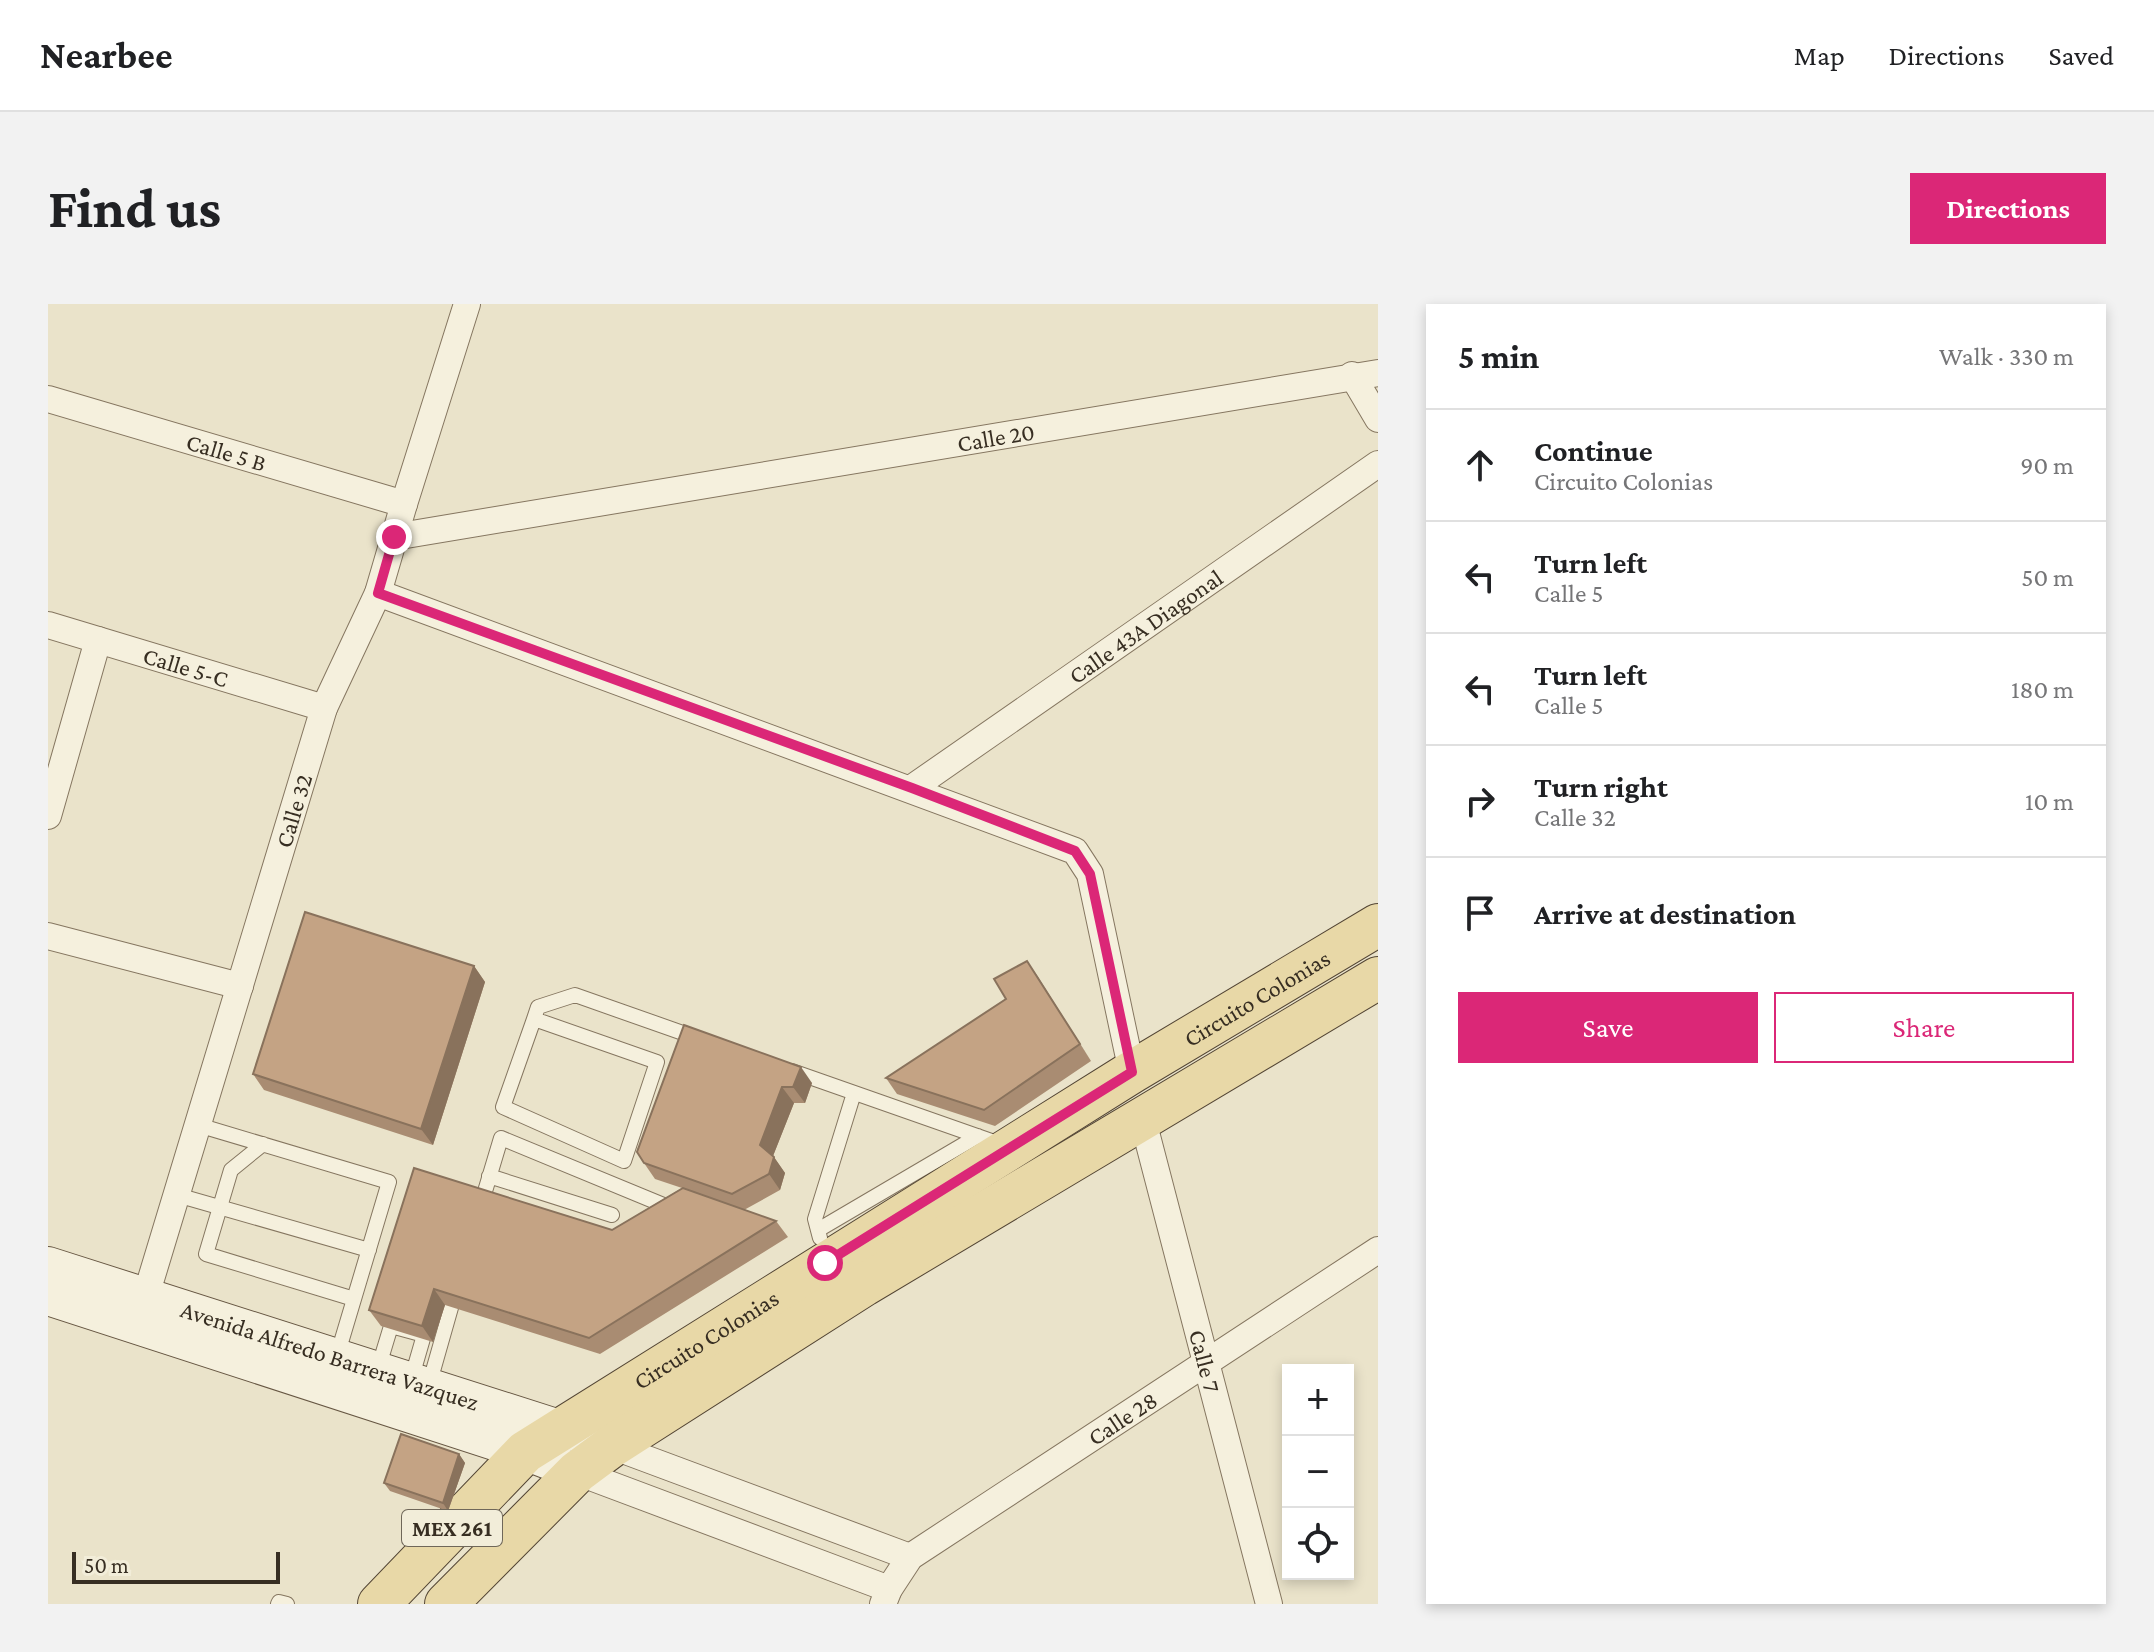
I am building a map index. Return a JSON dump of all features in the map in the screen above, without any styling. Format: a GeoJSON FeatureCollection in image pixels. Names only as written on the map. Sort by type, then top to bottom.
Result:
{"type":"FeatureCollection","features":[{"type":"Feature","properties":{"kind":"main road","name":"Circuito Colonias"},"geometry":{"type":"LineString","coordinates":[[525,1452],[822,1246],[994,1142],[1132,1072],[1378,925]]}},
{"type":"Feature","properties":{"kind":"main road","name":"Circuito Colonias"},"geometry":{"type":"LineString","coordinates":[[577,1472],[612,1446],[864,1285],[1378,978]]}},
{"type":"Feature","properties":{"kind":"main road","name":"MEX 261"},"geometry":{"type":"LineString","coordinates":[[379,1604],[525,1452]]}},
{"type":"Feature","properties":{"kind":"main road","name":"MEX 261"},"geometry":{"type":"LineString","coordinates":[[446,1604],[577,1472]]}},
{"type":"Feature","properties":{"kind":"street","name":"Calle 32"},"geometry":{"type":"LineString","coordinates":[[142,1310],[324,708],[378,593],[466,304]]}},
{"type":"Feature","properties":{"kind":"street"},"geometry":{"type":"LineString","coordinates":[[1365,374],[1378,419]]}},
{"type":"Feature","properties":{"kind":"street","name":"Calle 20"},"geometry":{"type":"LineString","coordinates":[[394,537],[1365,374]]}},
{"type":"Feature","properties":{"kind":"street","name":"Calle 5 B"},"geometry":{"type":"LineString","coordinates":[[48,399],[404,504]]}},
{"type":"Feature","properties":{"kind":"street","name":"Calle 43A Diagonal"},"geometry":{"type":"LineString","coordinates":[[912,788],[1378,464]]}},
{"type":"Feature","properties":{"kind":"street"},"geometry":{"type":"LineString","coordinates":[[378,593],[912,788],[1075,851],[1090,874],[1132,1072]]}},
{"type":"Feature","properties":{"kind":"street","name":"Calle 5-C"},"geometry":{"type":"LineString","coordinates":[[48,625],[324,708]]}},
{"type":"Feature","properties":{"kind":"street"},"geometry":{"type":"LineString","coordinates":[[48,816],[98,640]]}},
{"type":"Feature","properties":{"kind":"street"},"geometry":{"type":"LineString","coordinates":[[48,936],[240,986]]}},
{"type":"Feature","properties":{"kind":"street","name":"Calle 7"},"geometry":{"type":"LineString","coordinates":[[1142,1117],[1269,1604]]}},
{"type":"Feature","properties":{"kind":"street","name":"Calle 28"},"geometry":{"type":"LineString","coordinates":[[886,1597],[910,1557],[1378,1250]]}},
{"type":"Feature","properties":{"kind":"street","name":"Avenida Alfredo Barrera Vazquez"},"geometry":{"type":"LineString","coordinates":[[48,1265],[142,1310],[577,1472]]}},
{"type":"Feature","properties":{"kind":"street","name":"Avenida Alfredo Barrera Vazquez"},"geometry":{"type":"LineString","coordinates":[[48,1297],[142,1310],[337,1357],[612,1446]]}},
{"type":"Feature","properties":{"kind":"street"},"geometry":{"type":"LineString","coordinates":[[612,1446],[910,1557]]}},
{"type":"Feature","properties":{"kind":"street"},"geometry":{"type":"LineString","coordinates":[[577,1472],[886,1597]]}},
{"type":"Feature","properties":{"kind":"lane"},"geometry":{"type":"LineString","coordinates":[[534,1019],[657,1062],[624,1161],[503,1107],[538,1007],[575,995],[707,1041]]}},
{"type":"Feature","properties":{"kind":"lane"},"geometry":{"type":"LineString","coordinates":[[780,1067],[994,1142]]}},
{"type":"Feature","properties":{"kind":"lane"},"geometry":{"type":"LineString","coordinates":[[822,1246],[815,1219],[854,1093]]}},
{"type":"Feature","properties":{"kind":"lane"},"geometry":{"type":"LineString","coordinates":[[198,1125],[389,1182],[337,1357]]}},
{"type":"Feature","properties":{"kind":"lane"},"geometry":{"type":"LineString","coordinates":[[476,1220],[501,1138],[681,1212]]}},
{"type":"Feature","properties":{"kind":"lane"},"geometry":{"type":"LineString","coordinates":[[263,1144],[231,1170],[206,1254],[354,1299]]}},
{"type":"Feature","properties":{"kind":"lane"},"geometry":{"type":"LineString","coordinates":[[489,1176],[612,1215]]}},
{"type":"Feature","properties":{"kind":"lane"},"geometry":{"type":"LineString","coordinates":[[177,1195],[369,1250]]}},
{"type":"Feature","properties":{"kind":"lane"},"geometry":{"type":"LineString","coordinates":[[406,1378],[459,1279]]}},
{"type":"Feature","properties":{"kind":"lane"},"geometry":{"type":"LineString","coordinates":[[278,1604],[287,1604]]}},
{"type":"Feature","properties":{"kind":"building"},"geometry":{"type":"Polygon","coordinates":[[[305,912],[474,966],[421,1129],[253,1074],[305,912]]]}},
{"type":"Feature","properties":{"kind":"building"},"geometry":{"type":"Polygon","coordinates":[[[1027,961],[1080,1044],[984,1110],[886,1078],[1006,999],[994,979],[1027,961]]]}},
{"type":"Feature","properties":{"kind":"building"},"geometry":{"type":"Polygon","coordinates":[[[684,1025],[801,1067],[793,1087],[782,1087],[760,1145],[774,1157],[769,1174],[732,1194],[644,1163],[637,1152],[684,1025]]]}},
{"type":"Feature","properties":{"kind":"building"},"geometry":{"type":"Polygon","coordinates":[[[414,1168],[612,1230],[683,1188],[776,1221],[589,1338],[434,1289],[422,1326],[369,1310],[414,1168]]]}},
{"type":"Feature","properties":{"kind":"building"},"geometry":{"type":"Polygon","coordinates":[[[401,1434],[459,1454],[443,1503],[384,1483],[401,1434]]]}},
{"type":"Feature","properties":{"kind":"route"},"geometry":{"type":"LineString","coordinates":[[394,537],[378,593],[912,788],[1075,851],[1090,874],[1132,1072],[825,1263]]}}]}
